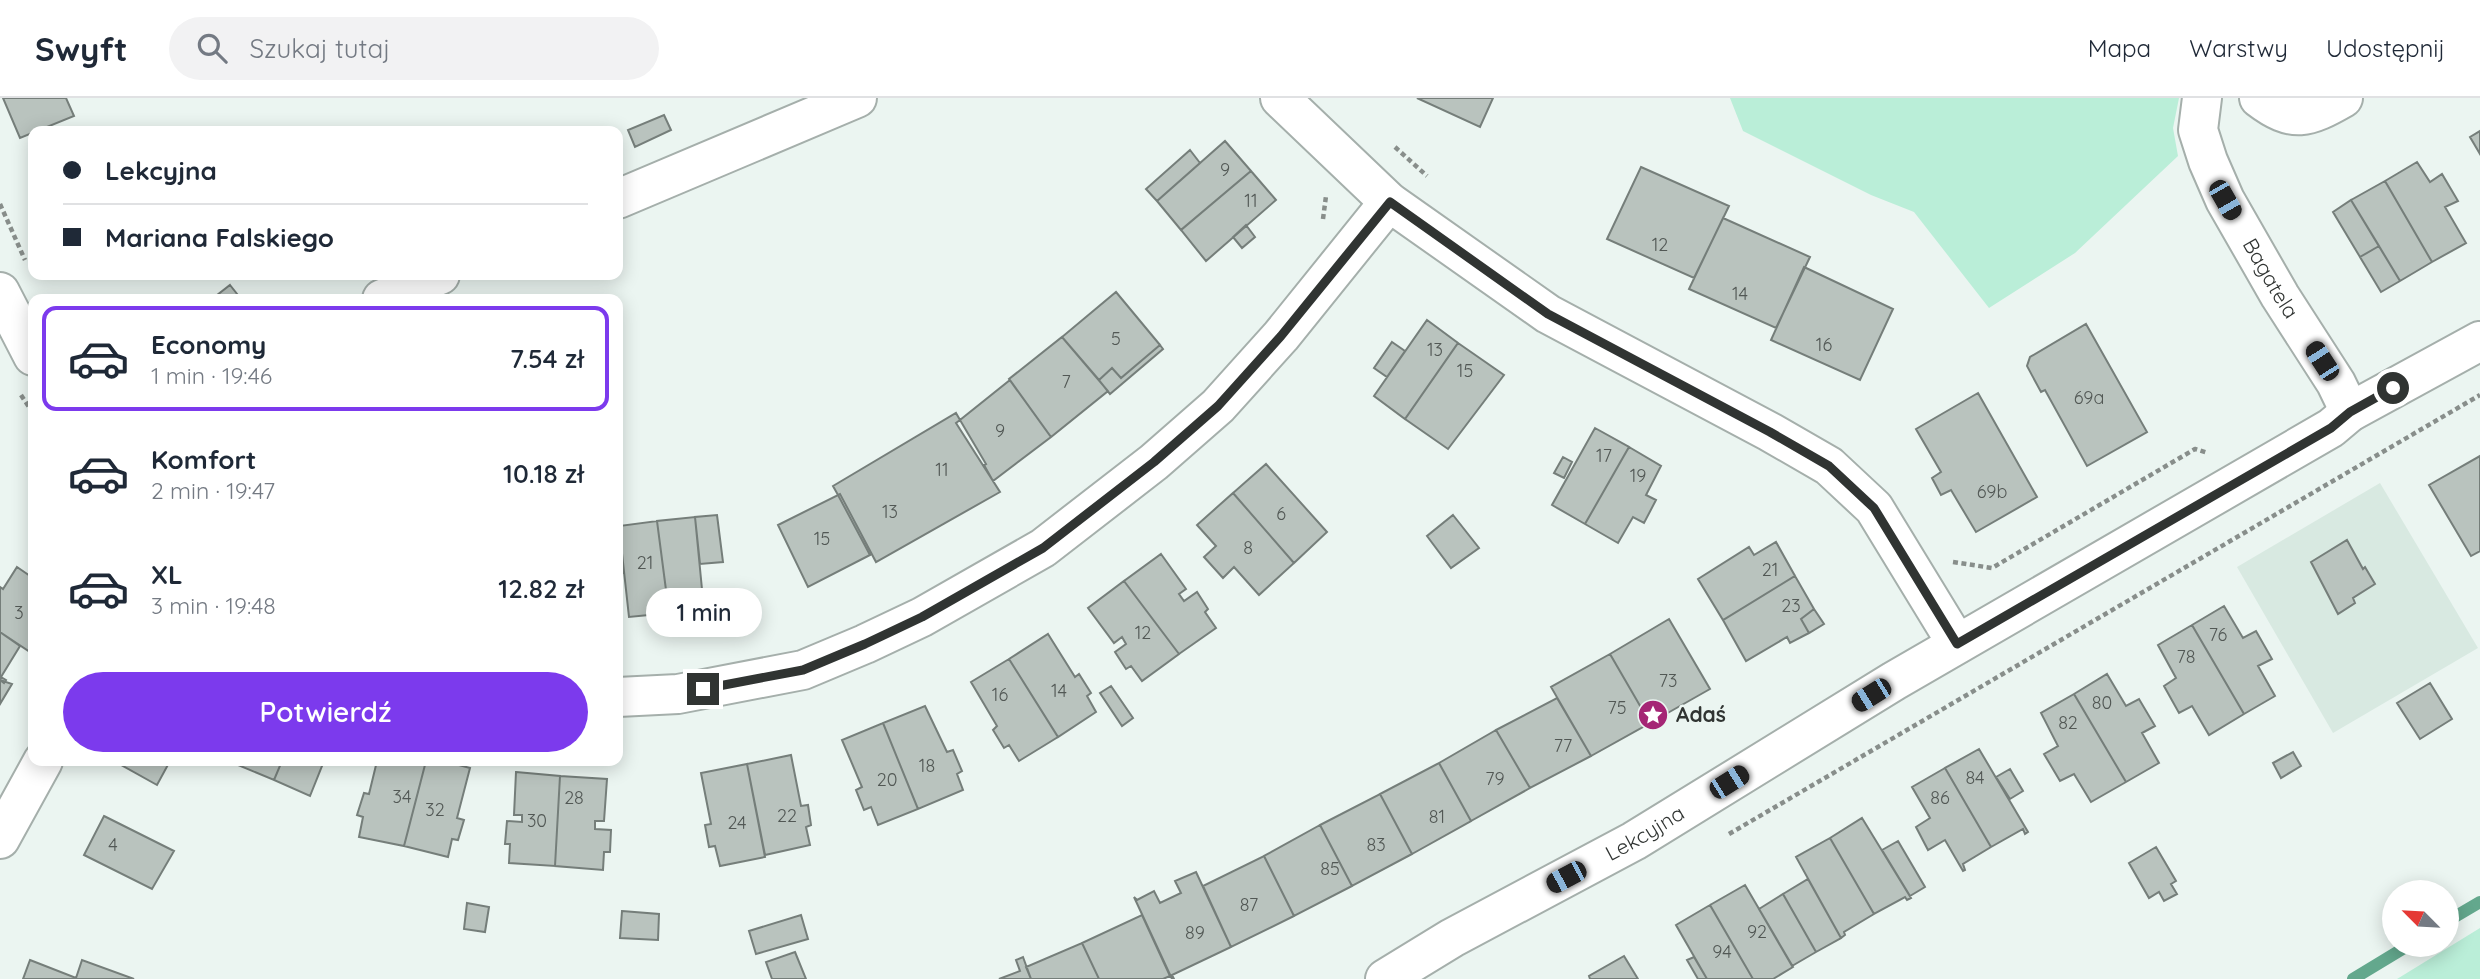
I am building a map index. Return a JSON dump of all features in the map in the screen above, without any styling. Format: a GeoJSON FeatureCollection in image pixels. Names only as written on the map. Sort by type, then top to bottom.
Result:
{"type":"FeatureCollection","features":[{"type":"Feature","properties":{"kind":"street"},"geometry":{"type":"LineString","coordinates":[[623,197],[857,98]]}},
{"type":"Feature","properties":{"kind":"street"},"geometry":{"type":"LineString","coordinates":[[1280,98],[1390,202],[1548,314],[1829,466],[1874,508],[1957,644]]}},
{"type":"Feature","properties":{"kind":"street","name":"Bagatela"},"geometry":{"type":"LineString","coordinates":[[2202,98],[2198,130],[2225,200],[2280,296],[2336,383],[2350,412]]}},
{"type":"Feature","properties":{"kind":"street"},"geometry":{"type":"LineString","coordinates":[[2259,98],[2274,110],[2301,117],[2323,110],[2343,98]]}},
{"type":"Feature","properties":{"kind":"street"},"geometry":{"type":"LineString","coordinates":[[623,697],[678,694],[803,670],[922,617],[1043,548],[1154,462],[1218,406],[1281,336],[1390,202]]}},
{"type":"Feature","properties":{"kind":"street"},"geometry":{"type":"LineString","coordinates":[[394,294],[428,280]]}},
{"type":"Feature","properties":{"kind":"street"},"geometry":{"type":"LineString","coordinates":[[0,292],[28,346]]}},
{"type":"Feature","properties":{"kind":"street","name":"Lekcyjna"},"geometry":{"type":"LineString","coordinates":[[1385,979],[1452,938],[1634,841],[1957,644],[2331,428],[2350,412],[2480,341]]}},
{"type":"Feature","properties":{"kind":"street"},"geometry":{"type":"LineString","coordinates":[[0,839],[40,766]]}},
{"type":"Feature","properties":{"kind":"path"},"geometry":{"type":"LineString","coordinates":[[0,204],[25,262]]}},
{"type":"Feature","properties":{"kind":"path"},"geometry":{"type":"LineString","coordinates":[[1724,837],[2480,395]]}},
{"type":"Feature","properties":{"kind":"shaded area"},"geometry":{"type":"Polygon","coordinates":[[[2380,483],[2478,648],[2333,733],[2237,567],[2380,483]]]}},
{"type":"Feature","properties":{"kind":"green space"},"geometry":{"type":"Polygon","coordinates":[[[1730,98],[2179,98],[2173,128],[2178,156],[2075,253],[1989,308],[1914,212],[1871,195],[1743,131],[1730,98]]]}},
{"type":"Feature","properties":{"kind":"green space"},"geometry":{"type":"Polygon","coordinates":[[[2480,928],[2480,979],[2397,979],[2433,957],[2459,957],[2459,941],[2480,928]]]}},
{"type":"Feature","properties":{"kind":"building"},"geometry":{"type":"Polygon","coordinates":[[[3,98],[66,98],[74,116],[49,126],[28,126],[28,135],[20,138],[3,98]]]}},
{"type":"Feature","properties":{"kind":"building"},"geometry":{"type":"Polygon","coordinates":[[[1417,98],[1493,98],[1480,127],[1417,98]]]}},
{"type":"Feature","properties":{"kind":"building"},"geometry":{"type":"Polygon","coordinates":[[[664,115],[671,130],[635,147],[628,130],[664,115]]]}},
{"type":"Feature","properties":{"kind":"building"},"geometry":{"type":"Polygon","coordinates":[[[2480,131],[2480,154],[2470,137],[2480,131]]]}},
{"type":"Feature","properties":{"kind":"building"},"geometry":{"type":"Polygon","coordinates":[[[1225,141],[1251,171],[1181,230],[1157,201],[1225,141]]]}},
{"type":"Feature","properties":{"kind":"building"},"geometry":{"type":"Polygon","coordinates":[[[1190,150],[1200,163],[1157,201],[1146,189],[1190,150]]]}},
{"type":"Feature","properties":{"kind":"building"},"geometry":{"type":"Polygon","coordinates":[[[2417,162],[2430,182],[2442,174],[2458,201],[2445,207],[2466,243],[2432,262],[2385,181],[2417,162]]]}},
{"type":"Feature","properties":{"kind":"building"},"geometry":{"type":"Polygon","coordinates":[[[1641,167],[1729,206],[1694,278],[1607,239],[1641,167]]]}},
{"type":"Feature","properties":{"kind":"building"},"geometry":{"type":"Polygon","coordinates":[[[1251,171],[1276,200],[1206,261],[1181,230],[1251,171]]]}},
{"type":"Feature","properties":{"kind":"building"},"geometry":{"type":"Polygon","coordinates":[[[2385,181],[2432,262],[2400,281],[2351,200],[2385,181]]]}},
{"type":"Feature","properties":{"kind":"building"},"geometry":{"type":"Polygon","coordinates":[[[2351,200],[2379,246],[2360,257],[2333,212],[2351,200]]]}},
{"type":"Feature","properties":{"kind":"building"},"geometry":{"type":"Polygon","coordinates":[[[1723,218],[1810,257],[1776,328],[1689,289],[1723,218]]]}},
{"type":"Feature","properties":{"kind":"building"},"geometry":{"type":"Polygon","coordinates":[[[1246,225],[1255,237],[1242,248],[1233,237],[1246,225]]]}},
{"type":"Feature","properties":{"kind":"building"},"geometry":{"type":"Polygon","coordinates":[[[2379,246],[2400,281],[2381,292],[2360,257],[2379,246]]]}},
{"type":"Feature","properties":{"kind":"building"},"geometry":{"type":"Polygon","coordinates":[[[1804,267],[1893,309],[1860,380],[1771,340],[1804,267]]]}},
{"type":"Feature","properties":{"kind":"building"},"geometry":{"type":"Polygon","coordinates":[[[230,285],[237,294],[218,294],[230,285]]]}},
{"type":"Feature","properties":{"kind":"building"},"geometry":{"type":"Polygon","coordinates":[[[1116,292],[1160,345],[1121,378],[1112,368],[1099,380],[1062,337],[1116,292]]]}},
{"type":"Feature","properties":{"kind":"building"},"geometry":{"type":"Polygon","coordinates":[[[1427,320],[1458,343],[1405,419],[1374,396],[1427,320]]]}},
{"type":"Feature","properties":{"kind":"building"},"geometry":{"type":"Polygon","coordinates":[[[2086,324],[2147,432],[2087,466],[2045,390],[2041,392],[2027,366],[2030,357],[2086,324]]]}},
{"type":"Feature","properties":{"kind":"building"},"geometry":{"type":"Polygon","coordinates":[[[1062,337],[1108,391],[1051,437],[1009,379],[1062,337]]]}},
{"type":"Feature","properties":{"kind":"building"},"geometry":{"type":"Polygon","coordinates":[[[1392,342],[1405,351],[1387,377],[1374,368],[1392,342]]]}},
{"type":"Feature","properties":{"kind":"building"},"geometry":{"type":"Polygon","coordinates":[[[1458,343],[1504,375],[1448,449],[1405,419],[1458,343]]]}},
{"type":"Feature","properties":{"kind":"building"},"geometry":{"type":"Polygon","coordinates":[[[1160,345],[1163,349],[1110,394],[1099,380],[1112,368],[1121,378],[1160,345]]]}},
{"type":"Feature","properties":{"kind":"building"},"geometry":{"type":"Polygon","coordinates":[[[1010,380],[1051,437],[993,481],[960,420],[1010,380]]]}},
{"type":"Feature","properties":{"kind":"building"},"geometry":{"type":"Polygon","coordinates":[[[1978,393],[2037,497],[1976,532],[1951,490],[1941,495],[1932,478],[1941,472],[1916,429],[1978,393]]]}},
{"type":"Feature","properties":{"kind":"building"},"geometry":{"type":"Polygon","coordinates":[[[956,413],[960,420],[956,423],[1000,492],[876,562],[840,494],[838,495],[833,486],[956,413]]]}},
{"type":"Feature","properties":{"kind":"building"},"geometry":{"type":"Polygon","coordinates":[[[1595,428],[1629,447],[1585,524],[1552,505],[1595,428]]]}},
{"type":"Feature","properties":{"kind":"building"},"geometry":{"type":"Polygon","coordinates":[[[1629,447],[1661,466],[1646,495],[1656,500],[1644,523],[1633,517],[1618,543],[1585,524],[1629,447]]]}},
{"type":"Feature","properties":{"kind":"building"},"geometry":{"type":"Polygon","coordinates":[[[2480,456],[2480,551],[2471,556],[2429,485],[2480,456]]]}},
{"type":"Feature","properties":{"kind":"building"},"geometry":{"type":"Polygon","coordinates":[[[1563,457],[1572,462],[1564,478],[1554,473],[1563,457]]]}},
{"type":"Feature","properties":{"kind":"building"},"geometry":{"type":"Polygon","coordinates":[[[1266,464],[1327,532],[1294,563],[1233,493],[1266,464]]]}},
{"type":"Feature","properties":{"kind":"building"},"geometry":{"type":"Polygon","coordinates":[[[1233,493],[1294,563],[1259,595],[1234,567],[1223,578],[1204,557],[1216,546],[1197,525],[1233,493]]]}},
{"type":"Feature","properties":{"kind":"building"},"geometry":{"type":"Polygon","coordinates":[[[838,495],[870,555],[808,587],[778,525],[838,495]]]}},
{"type":"Feature","properties":{"kind":"building"},"geometry":{"type":"Polygon","coordinates":[[[717,515],[723,562],[700,564],[695,517],[717,515]]]}},
{"type":"Feature","properties":{"kind":"building"},"geometry":{"type":"Polygon","coordinates":[[[1453,515],[1479,548],[1451,568],[1427,536],[1453,515]]]}},
{"type":"Feature","properties":{"kind":"building"},"geometry":{"type":"Polygon","coordinates":[[[695,517],[704,610],[669,613],[657,521],[695,517]]]}},
{"type":"Feature","properties":{"kind":"building"},"geometry":{"type":"Polygon","coordinates":[[[657,521],[669,613],[629,617],[623,562],[623,525],[657,521]]]}},
{"type":"Feature","properties":{"kind":"building"},"geometry":{"type":"Polygon","coordinates":[[[2347,540],[2375,584],[2353,598],[2355,603],[2338,614],[2311,562],[2347,540]]]}},
{"type":"Feature","properties":{"kind":"building"},"geometry":{"type":"Polygon","coordinates":[[[1776,542],[1795,576],[1723,620],[1698,579],[1749,547],[1754,555],[1776,542]]]}},
{"type":"Feature","properties":{"kind":"building"},"geometry":{"type":"Polygon","coordinates":[[[1161,554],[1186,589],[1179,594],[1184,601],[1197,592],[1208,609],[1205,612],[1216,628],[1179,654],[1124,581],[1161,554]]]}},
{"type":"Feature","properties":{"kind":"building"},"geometry":{"type":"Polygon","coordinates":[[[17,567],[28,575],[28,651],[0,632],[0,587],[3,589],[17,567]]]}},
{"type":"Feature","properties":{"kind":"building"},"geometry":{"type":"Polygon","coordinates":[[[1795,576],[1814,609],[1801,619],[1809,633],[1790,643],[1787,637],[1746,661],[1723,620],[1795,576]]]}},
{"type":"Feature","properties":{"kind":"building"},"geometry":{"type":"Polygon","coordinates":[[[1124,581],[1179,654],[1142,681],[1131,666],[1126,669],[1115,652],[1126,644],[1122,637],[1114,643],[1088,608],[1124,581]]]}},
{"type":"Feature","properties":{"kind":"building"},"geometry":{"type":"Polygon","coordinates":[[[2224,606],[2243,638],[2256,631],[2272,659],[2258,666],[2275,696],[2244,714],[2192,625],[2224,606]]]}},
{"type":"Feature","properties":{"kind":"building"},"geometry":{"type":"Polygon","coordinates":[[[1814,609],[1824,624],[1809,633],[1801,619],[1814,609]]]}},
{"type":"Feature","properties":{"kind":"building"},"geometry":{"type":"Polygon","coordinates":[[[1669,619],[1710,689],[1650,723],[1610,654],[1669,619]]]}},
{"type":"Feature","properties":{"kind":"building"},"geometry":{"type":"Polygon","coordinates":[[[2192,625],[2244,714],[2209,735],[2192,706],[2179,713],[2164,686],[2176,678],[2158,645],[2192,625]]]}},
{"type":"Feature","properties":{"kind":"building"},"geometry":{"type":"Polygon","coordinates":[[[0,632],[20,646],[1,677],[6,680],[4,683],[0,680],[0,632]]]}},
{"type":"Feature","properties":{"kind":"building"},"geometry":{"type":"Polygon","coordinates":[[[1048,634],[1075,677],[1079,674],[1091,693],[1087,696],[1096,712],[1058,737],[1009,659],[1048,634]]]}},
{"type":"Feature","properties":{"kind":"building"},"geometry":{"type":"Polygon","coordinates":[[[1610,654],[1650,723],[1591,756],[1551,687],[1610,654]]]}},
{"type":"Feature","properties":{"kind":"building"},"geometry":{"type":"Polygon","coordinates":[[[1009,659],[1058,737],[1019,761],[1009,745],[1004,748],[993,730],[997,726],[971,682],[1009,659]]]}},
{"type":"Feature","properties":{"kind":"building"},"geometry":{"type":"Polygon","coordinates":[[[2107,674],[2126,706],[2139,699],[2155,726],[2142,733],[2159,763],[2126,782],[2074,694],[2107,674]]]}},
{"type":"Feature","properties":{"kind":"building"},"geometry":{"type":"Polygon","coordinates":[[[0,680],[12,684],[0,704],[0,680]]]}},
{"type":"Feature","properties":{"kind":"building"},"geometry":{"type":"Polygon","coordinates":[[[2430,683],[2452,719],[2420,739],[2397,703],[2430,683]]]}},
{"type":"Feature","properties":{"kind":"building"},"geometry":{"type":"Polygon","coordinates":[[[1111,686],[1133,718],[1122,726],[1100,693],[1111,686]]]}},
{"type":"Feature","properties":{"kind":"building"},"geometry":{"type":"Polygon","coordinates":[[[2074,694],[2126,782],[2091,802],[2074,774],[2060,781],[2044,754],[2058,746],[2041,713],[2074,694]]]}},
{"type":"Feature","properties":{"kind":"building"},"geometry":{"type":"Polygon","coordinates":[[[1557,698],[1591,756],[1530,788],[1496,730],[1557,698]]]}},
{"type":"Feature","properties":{"kind":"building"},"geometry":{"type":"Polygon","coordinates":[[[925,706],[947,752],[953,750],[962,771],[957,774],[963,790],[918,809],[883,723],[925,706]]]}},
{"type":"Feature","properties":{"kind":"building"},"geometry":{"type":"Polygon","coordinates":[[[883,723],[918,809],[878,825],[871,807],[864,810],[856,790],[862,787],[842,740],[883,723]]]}},
{"type":"Feature","properties":{"kind":"building"},"geometry":{"type":"Polygon","coordinates":[[[1496,730],[1530,788],[1471,821],[1439,763],[1496,730]]]}},
{"type":"Feature","properties":{"kind":"building"},"geometry":{"type":"Polygon","coordinates":[[[1979,749],[2028,832],[2025,834],[2023,829],[1991,847],[1945,768],[1979,749]]]}},
{"type":"Feature","properties":{"kind":"building"},"geometry":{"type":"Polygon","coordinates":[[[2293,752],[2301,766],[2281,778],[2273,763],[2293,752]]]}},
{"type":"Feature","properties":{"kind":"building"},"geometry":{"type":"Polygon","coordinates":[[[791,755],[801,806],[808,805],[811,825],[806,827],[810,845],[765,855],[747,764],[791,755]]]}},
{"type":"Feature","properties":{"kind":"building"},"geometry":{"type":"Polygon","coordinates":[[[1439,763],[1471,821],[1412,854],[1380,794],[1439,763]]]}},
{"type":"Feature","properties":{"kind":"building"},"geometry":{"type":"Polygon","coordinates":[[[747,764],[765,857],[720,866],[715,846],[709,847],[705,825],[711,824],[701,773],[747,764]]]}},
{"type":"Feature","properties":{"kind":"building"},"geometry":{"type":"Polygon","coordinates":[[[123,766],[167,766],[157,785],[123,766]]]}},
{"type":"Feature","properties":{"kind":"building"},"geometry":{"type":"Polygon","coordinates":[[[240,766],[280,766],[274,780],[240,766]]]}},
{"type":"Feature","properties":{"kind":"building"},"geometry":{"type":"Polygon","coordinates":[[[280,766],[322,766],[310,796],[274,780],[280,766]]]}},
{"type":"Feature","properties":{"kind":"building"},"geometry":{"type":"Polygon","coordinates":[[[376,766],[425,766],[404,846],[359,837],[363,817],[357,815],[364,793],[369,794],[376,766]]]}},
{"type":"Feature","properties":{"kind":"building"},"geometry":{"type":"Polygon","coordinates":[[[425,766],[470,768],[457,818],[464,820],[458,840],[452,839],[448,857],[404,846],[425,766]]]}},
{"type":"Feature","properties":{"kind":"building"},"geometry":{"type":"Polygon","coordinates":[[[1945,768],[1991,847],[1963,864],[1963,871],[1945,840],[1928,850],[1916,827],[1930,818],[1912,787],[1945,768]]]}},
{"type":"Feature","properties":{"kind":"building"},"geometry":{"type":"Polygon","coordinates":[[[2010,769],[2023,791],[2010,799],[1996,777],[2010,769]]]}},
{"type":"Feature","properties":{"kind":"building"},"geometry":{"type":"Polygon","coordinates":[[[516,772],[560,776],[555,866],[509,863],[510,844],[505,844],[507,821],[522,822],[522,815],[514,815],[516,772]]]}},
{"type":"Feature","properties":{"kind":"building"},"geometry":{"type":"Polygon","coordinates":[[[560,776],[607,779],[604,821],[595,821],[595,829],[611,830],[610,852],[604,852],[603,870],[555,866],[560,776]]]}},
{"type":"Feature","properties":{"kind":"building"},"geometry":{"type":"Polygon","coordinates":[[[1380,794],[1412,854],[1352,886],[1320,825],[1380,794]]]}},
{"type":"Feature","properties":{"kind":"building"},"geometry":{"type":"Polygon","coordinates":[[[104,816],[174,851],[152,889],[84,855],[104,816]]]}},
{"type":"Feature","properties":{"kind":"building"},"geometry":{"type":"Polygon","coordinates":[[[1862,818],[1911,898],[1907,900],[1905,897],[1874,914],[1830,838],[1862,818]]]}},
{"type":"Feature","properties":{"kind":"building"},"geometry":{"type":"Polygon","coordinates":[[[1320,825],[1352,886],[1294,916],[1264,856],[1320,825]]]}},
{"type":"Feature","properties":{"kind":"building"},"geometry":{"type":"Polygon","coordinates":[[[1830,838],[1874,914],[1844,932],[1845,935],[1841,938],[1796,857],[1830,838]]]}},
{"type":"Feature","properties":{"kind":"building"},"geometry":{"type":"Polygon","coordinates":[[[1898,841],[1925,887],[1910,896],[1882,850],[1898,841]]]}},
{"type":"Feature","properties":{"kind":"building"},"geometry":{"type":"Polygon","coordinates":[[[2156,847],[2176,881],[2171,884],[2177,894],[2164,901],[2159,892],[2149,898],[2129,863],[2156,847]]]}},
{"type":"Feature","properties":{"kind":"building"},"geometry":{"type":"Polygon","coordinates":[[[1264,856],[1294,916],[1231,947],[1203,886],[1264,856]]]}},
{"type":"Feature","properties":{"kind":"building"},"geometry":{"type":"Polygon","coordinates":[[[1196,872],[1231,947],[1172,975],[1172,979],[1134,897],[1137,900],[1154,891],[1160,903],[1181,893],[1175,881],[1196,872]]]}},
{"type":"Feature","properties":{"kind":"building"},"geometry":{"type":"Polygon","coordinates":[[[1808,879],[1841,938],[1816,952],[1783,894],[1808,879]]]}},
{"type":"Feature","properties":{"kind":"building"},"geometry":{"type":"Polygon","coordinates":[[[1745,885],[1793,967],[1773,979],[1753,979],[1710,905],[1745,885]]]}},
{"type":"Feature","properties":{"kind":"building"},"geometry":{"type":"Polygon","coordinates":[[[1783,894],[1816,952],[1792,966],[1759,909],[1783,894]]]}},
{"type":"Feature","properties":{"kind":"building"},"geometry":{"type":"Polygon","coordinates":[[[467,903],[489,907],[485,932],[464,929],[467,903]]]}},
{"type":"Feature","properties":{"kind":"building"},"geometry":{"type":"Polygon","coordinates":[[[1710,905],[1753,979],[1707,979],[1676,925],[1710,905]]]}},
{"type":"Feature","properties":{"kind":"building"},"geometry":{"type":"Polygon","coordinates":[[[622,911],[659,914],[658,940],[620,938],[622,911]]]}},
{"type":"Feature","properties":{"kind":"building"},"geometry":{"type":"Polygon","coordinates":[[[801,915],[808,939],[756,954],[749,931],[801,915]]]}},
{"type":"Feature","properties":{"kind":"building"},"geometry":{"type":"Polygon","coordinates":[[[1142,915],[1170,976],[1163,979],[1099,979],[1082,943],[1142,915]]]}},
{"type":"Feature","properties":{"kind":"building"},"geometry":{"type":"Polygon","coordinates":[[[1082,943],[1099,979],[1031,979],[1026,967],[1082,943]]]}},
{"type":"Feature","properties":{"kind":"building"},"geometry":{"type":"Polygon","coordinates":[[[795,952],[806,979],[772,979],[766,962],[795,952]]]}},
{"type":"Feature","properties":{"kind":"building"},"geometry":{"type":"Polygon","coordinates":[[[1624,956],[1638,979],[1590,979],[1589,976],[1624,956]]]}},
{"type":"Feature","properties":{"kind":"building"},"geometry":{"type":"Polygon","coordinates":[[[1023,957],[1031,979],[999,979],[1020,971],[1016,960],[1023,957]]]}},
{"type":"Feature","properties":{"kind":"building"},"geometry":{"type":"Polygon","coordinates":[[[1694,957],[1707,979],[1698,979],[1687,960],[1694,957]]]}},
{"type":"Feature","properties":{"kind":"building"},"geometry":{"type":"Polygon","coordinates":[[[30,960],[76,978],[82,960],[134,979],[23,979],[30,960]]]}},
{"type":"Feature","properties":{"kind":"waterway"},"geometry":{"type":"LineString","coordinates":[[2459,914],[2480,902]]}},
{"type":"Feature","properties":{"kind":"waterway"},"geometry":{"type":"LineString","coordinates":[[2353,979],[2389,957]]}},
{"type":"Feature","properties":{"kind":"place","name":"Adaś"},"geometry":{"type":"Point","coordinates":[1653,715]}},
{"type":"Feature","properties":{"kind":"route"},"geometry":{"type":"LineString","coordinates":[[703,689],[803,670],[922,617],[1043,548],[1154,462],[1218,406],[1281,336],[1390,202],[1548,314],[1829,466],[1874,508],[1957,644],[2331,428],[2350,412],[2393,388]]}}]}
